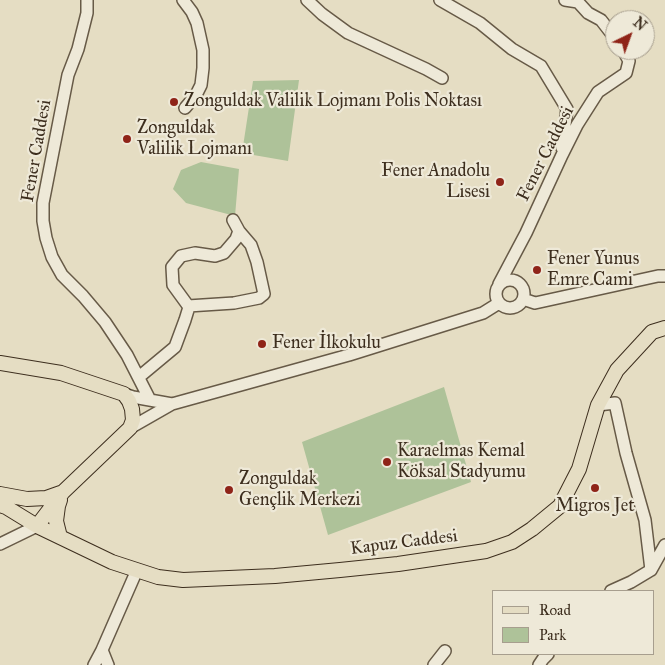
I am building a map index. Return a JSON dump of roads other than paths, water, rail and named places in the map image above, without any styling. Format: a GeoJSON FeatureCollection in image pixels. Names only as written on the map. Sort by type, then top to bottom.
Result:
{"type":"FeatureCollection","features":[{"type":"Feature","properties":{"kind":"main road","name":"Kapuz Caddesi"},"geometry":{"type":"LineString","coordinates":[[0,505],[37,526],[112,562],[158,577],[183,580],[275,576],[398,564],[486,551],[512,542],[532,529],[560,506],[578,469],[598,405],[617,370],[652,332],[665,328]]}},
{"type":"Feature","properties":{"kind":"main road"},"geometry":{"type":"LineString","coordinates":[[0,363],[61,373],[124,394],[132,409],[133,420],[130,428],[64,492],[37,526]]}},
{"type":"Feature","properties":{"kind":"main road"},"geometry":{"type":"LineString","coordinates":[[0,494],[28,499],[46,498],[64,492]]}},
{"type":"Feature","properties":{"kind":"main road"},"geometry":{"type":"LineString","coordinates":[[60,537],[56,521],[58,506],[64,492]]}},
{"type":"Feature","properties":{"kind":"street","name":"Fener Caddesi"},"geometry":{"type":"LineString","coordinates":[[87,0],[87,13],[78,49],[68,75],[43,203],[43,221],[52,257],[62,275],[105,322],[127,355],[150,400]]}},
{"type":"Feature","properties":{"kind":"street"},"geometry":{"type":"LineString","coordinates":[[183,0],[192,12],[197,24],[203,50],[201,85],[196,95],[185,108]]}},
{"type":"Feature","properties":{"kind":"street"},"geometry":{"type":"LineString","coordinates":[[307,0],[322,14],[348,33],[442,78]]}},
{"type":"Feature","properties":{"kind":"street"},"geometry":{"type":"LineString","coordinates":[[440,0],[480,23],[512,49],[541,66],[567,108],[562,155]]}},
{"type":"Feature","properties":{"kind":"street"},"geometry":{"type":"LineString","coordinates":[[565,0],[578,1],[588,13],[601,20],[605,25]]}},
{"type":"Feature","properties":{"kind":"street","name":"Fener Caddesi"},"geometry":{"type":"LineString","coordinates":[[499,284],[578,125],[598,92],[626,73],[628,60]]}},
{"type":"Feature","properties":{"kind":"street"},"geometry":{"type":"LineString","coordinates":[[188,306],[234,303],[259,298],[264,294],[251,245],[239,231],[233,220]]}},
{"type":"Feature","properties":{"kind":"street"},"geometry":{"type":"LineString","coordinates":[[138,377],[175,347],[185,320],[189,307],[174,286],[172,267],[181,256],[195,253],[214,256],[224,253],[236,239],[239,231]]}},
{"type":"Feature","properties":{"kind":"street"},"geometry":{"type":"LineString","coordinates":[[523,299],[535,304],[665,276]]}},
{"type":"Feature","properties":{"kind":"street"},"geometry":{"type":"LineString","coordinates":[[507,280],[515,280],[524,290],[523,299],[521,304],[512,308],[507,308],[499,303],[496,296],[499,284],[507,280]]}},
{"type":"Feature","properties":{"kind":"street"},"geometry":{"type":"LineString","coordinates":[[130,428],[172,404],[349,355],[483,313],[499,303]]}},
{"type":"Feature","properties":{"kind":"street"},"geometry":{"type":"LineString","coordinates":[[124,394],[172,404]]}},
{"type":"Feature","properties":{"kind":"street"},"geometry":{"type":"LineString","coordinates":[[598,405],[615,403],[626,453],[646,520],[651,570]]}},
{"type":"Feature","properties":{"kind":"street"},"geometry":{"type":"LineString","coordinates":[[0,544],[37,526]]}},
{"type":"Feature","properties":{"kind":"street"},"geometry":{"type":"LineString","coordinates":[[613,590],[651,570],[665,545]]}},
{"type":"Feature","properties":{"kind":"street"},"geometry":{"type":"LineString","coordinates":[[94,665],[137,570]]}},
{"type":"Feature","properties":{"kind":"street"},"geometry":{"type":"LineString","coordinates":[[102,650],[108,665]]}},
{"type":"Feature","properties":{"kind":"street"},"geometry":{"type":"LineString","coordinates":[[434,665],[444,651]]}},
{"type":"Feature","properties":{"kind":"street"},"geometry":{"type":"LineString","coordinates":[[539,665],[547,655]]}},
{"type":"Feature","properties":{"kind":"place","name":"Zonguldak Valilik Lojmanı Polis Noktası"},"geometry":{"type":"Point","coordinates":[174,102]}},
{"type":"Feature","properties":{"kind":"place","name":"Zonguldak Valilik Lojmanı"},"geometry":{"type":"Point","coordinates":[127,139]}},
{"type":"Feature","properties":{"kind":"place","name":"Fener Anadolu Lisesi"},"geometry":{"type":"Point","coordinates":[500,182]}},
{"type":"Feature","properties":{"kind":"place","name":"Fener Yunus Emre Cami"},"geometry":{"type":"Point","coordinates":[537,270]}},
{"type":"Feature","properties":{"kind":"place","name":"Fener İlkokulu"},"geometry":{"type":"Point","coordinates":[262,344]}},
{"type":"Feature","properties":{"kind":"place","name":"Karaelmas Kemal Köksal Stadyumu"},"geometry":{"type":"Point","coordinates":[387,462]}},
{"type":"Feature","properties":{"kind":"place","name":"Migros Jet"},"geometry":{"type":"Point","coordinates":[595,488]}},
{"type":"Feature","properties":{"kind":"place","name":"Zonguldak Gençlik Merkezi"},"geometry":{"type":"Point","coordinates":[229,490]}}]}
